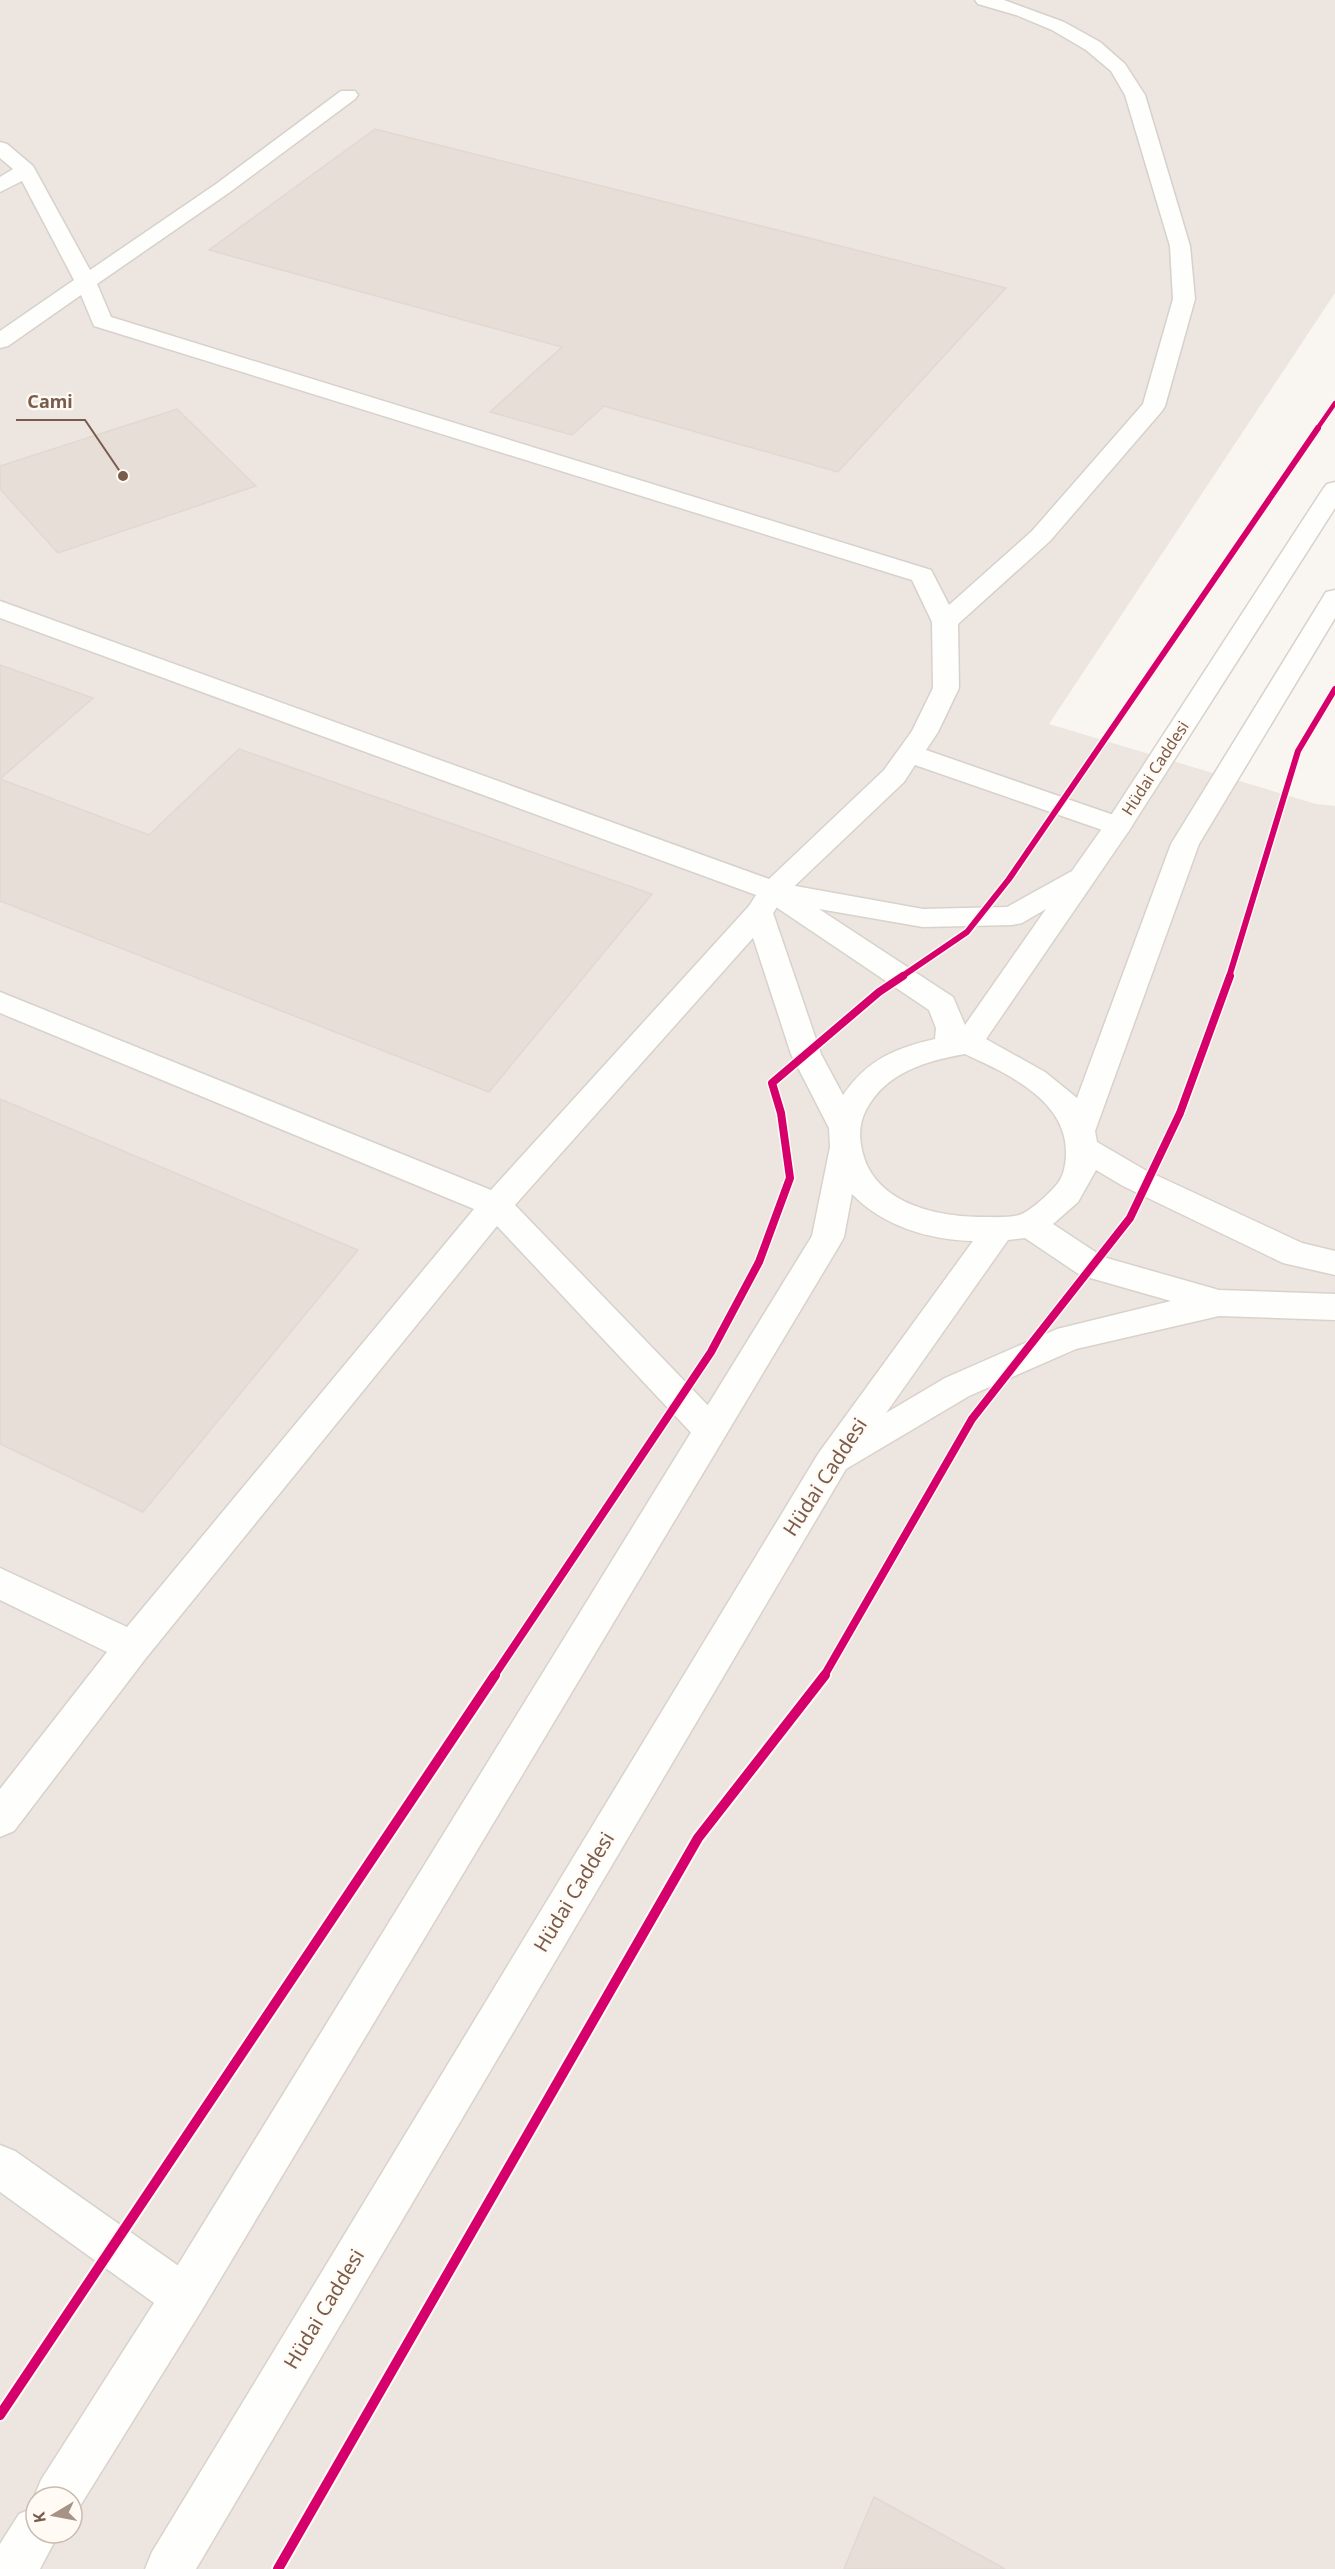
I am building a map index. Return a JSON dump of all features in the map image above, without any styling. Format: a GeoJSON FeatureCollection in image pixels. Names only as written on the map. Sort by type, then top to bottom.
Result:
{"type":"FeatureCollection","features":[{"type":"Feature","properties":{"kind":"street"},"geometry":{"type":"LineString","coordinates":[[945,622],[1041,536],[1154,406],[1184,299],[1180,246],[1135,95],[1119,68],[1093,46],[1058,26],[1022,11],[984,0]]}},
{"type":"Feature","properties":{"kind":"street"},"geometry":{"type":"LineString","coordinates":[[0,341],[223,188],[348,96]]}},
{"type":"Feature","properties":{"kind":"street"},"geometry":{"type":"LineString","coordinates":[[0,148],[26,170],[86,282],[102,321],[922,575],[945,622],[946,688],[925,732],[894,776],[766,902],[496,1205],[133,1647],[0,1819]]}},
{"type":"Feature","properties":{"kind":"street"},"geometry":{"type":"LineString","coordinates":[[0,186],[26,170]]}},
{"type":"Feature","properties":{"kind":"street","name":"Hüdai Caddesi"},"geometry":{"type":"LineString","coordinates":[[959,1045],[1118,826],[1335,489]]}},
{"type":"Feature","properties":{"kind":"street"},"geometry":{"type":"LineString","coordinates":[[1081,1139],[1185,844],[1335,597]]}},
{"type":"Feature","properties":{"kind":"street"},"geometry":{"type":"LineString","coordinates":[[0,609],[766,902],[942,1004],[959,1045]]}},
{"type":"Feature","properties":{"kind":"street"},"geometry":{"type":"LineString","coordinates":[[910,754],[1118,826]]}},
{"type":"Feature","properties":{"kind":"street"},"geometry":{"type":"LineString","coordinates":[[766,902],[923,918],[1012,916],[1085,874]]}},
{"type":"Feature","properties":{"kind":"street"},"geometry":{"type":"LineString","coordinates":[[65,2485],[184,2297],[828,1237],[844,1138],[854,1102],[891,1065],[928,1050],[959,1045],[1038,1081],[1065,1104],[1081,1139],[1084,1156],[1076,1182],[1057,1204],[1014,1227],[965,1230],[931,1225],[900,1214],[873,1196],[853,1175],[844,1138],[806,1054],[766,902]]}},
{"type":"Feature","properties":{"kind":"street"},"geometry":{"type":"LineString","coordinates":[[0,1002],[496,1205],[710,1430]]}},
{"type":"Feature","properties":{"kind":"street"},"geometry":{"type":"LineString","coordinates":[[1081,1139],[1134,1178],[1294,1254],[1335,1263]]}},
{"type":"Feature","properties":{"kind":"street"},"geometry":{"type":"LineString","coordinates":[[1014,1227],[1092,1266],[1219,1303]]}},
{"type":"Feature","properties":{"kind":"street","name":"Hüdai Caddesi"},"geometry":{"type":"LineString","coordinates":[[169,2569],[830,1464],[1014,1227]]}},
{"type":"Feature","properties":{"kind":"street"},"geometry":{"type":"LineString","coordinates":[[830,1464],[957,1387],[1069,1338],[1219,1303],[1335,1306]]}},
{"type":"Feature","properties":{"kind":"street"},"geometry":{"type":"LineString","coordinates":[[0,1583],[133,1647]]}},
{"type":"Feature","properties":{"kind":"street"},"geometry":{"type":"LineString","coordinates":[[0,2166],[184,2297]]}},
{"type":"Feature","properties":{"kind":"street"},"geometry":{"type":"LineString","coordinates":[[12,2569],[27,2545]]}},
{"type":"Feature","properties":{"kind":"shaded area"},"geometry":{"type":"Polygon","coordinates":[[[0,0],[1335,0],[1335,293],[1049,724],[1316,804],[1335,806],[1335,2569],[0,2569],[0,0]]]}},
{"type":"Feature","properties":{"kind":"building"},"geometry":{"type":"Polygon","coordinates":[[[375,129],[1006,288],[838,472],[604,406],[572,435],[490,412],[562,347],[209,250],[375,129]]]}},
{"type":"Feature","properties":{"kind":"building"},"geometry":{"type":"Polygon","coordinates":[[[177,409],[256,486],[58,553],[0,489],[0,466],[177,409]]]}},
{"type":"Feature","properties":{"kind":"building"},"geometry":{"type":"Polygon","coordinates":[[[0,665],[93,698],[0,779],[0,665]]]}},
{"type":"Feature","properties":{"kind":"building"},"geometry":{"type":"Polygon","coordinates":[[[239,749],[652,894],[489,1092],[0,901],[0,779],[149,835],[239,749]]]}},
{"type":"Feature","properties":{"kind":"building"},"geometry":{"type":"Polygon","coordinates":[[[0,1099],[358,1250],[143,1512],[0,1444],[0,1099]]]}},
{"type":"Feature","properties":{"kind":"building"},"geometry":{"type":"Polygon","coordinates":[[[874,2497],[1005,2569],[844,2569],[874,2497]]]}},
{"type":"Feature","properties":{"kind":"cycle path"},"geometry":{"type":"LineString","coordinates":[[0,2415],[711,1352],[759,1262],[790,1178],[781,1113],[772,1083],[879,992],[967,932],[1009,879],[1234,554],[1335,403]]}},
{"type":"Feature","properties":{"kind":"cycle path"},"geometry":{"type":"LineString","coordinates":[[278,2569],[698,1838],[820,1684],[972,1419],[1130,1218],[1180,1113],[1224,995],[1298,751],[1335,689]]}},
{"type":"Feature","properties":{"kind":"place","name":"Cami"},"geometry":{"type":"Point","coordinates":[123,476]}}]}
